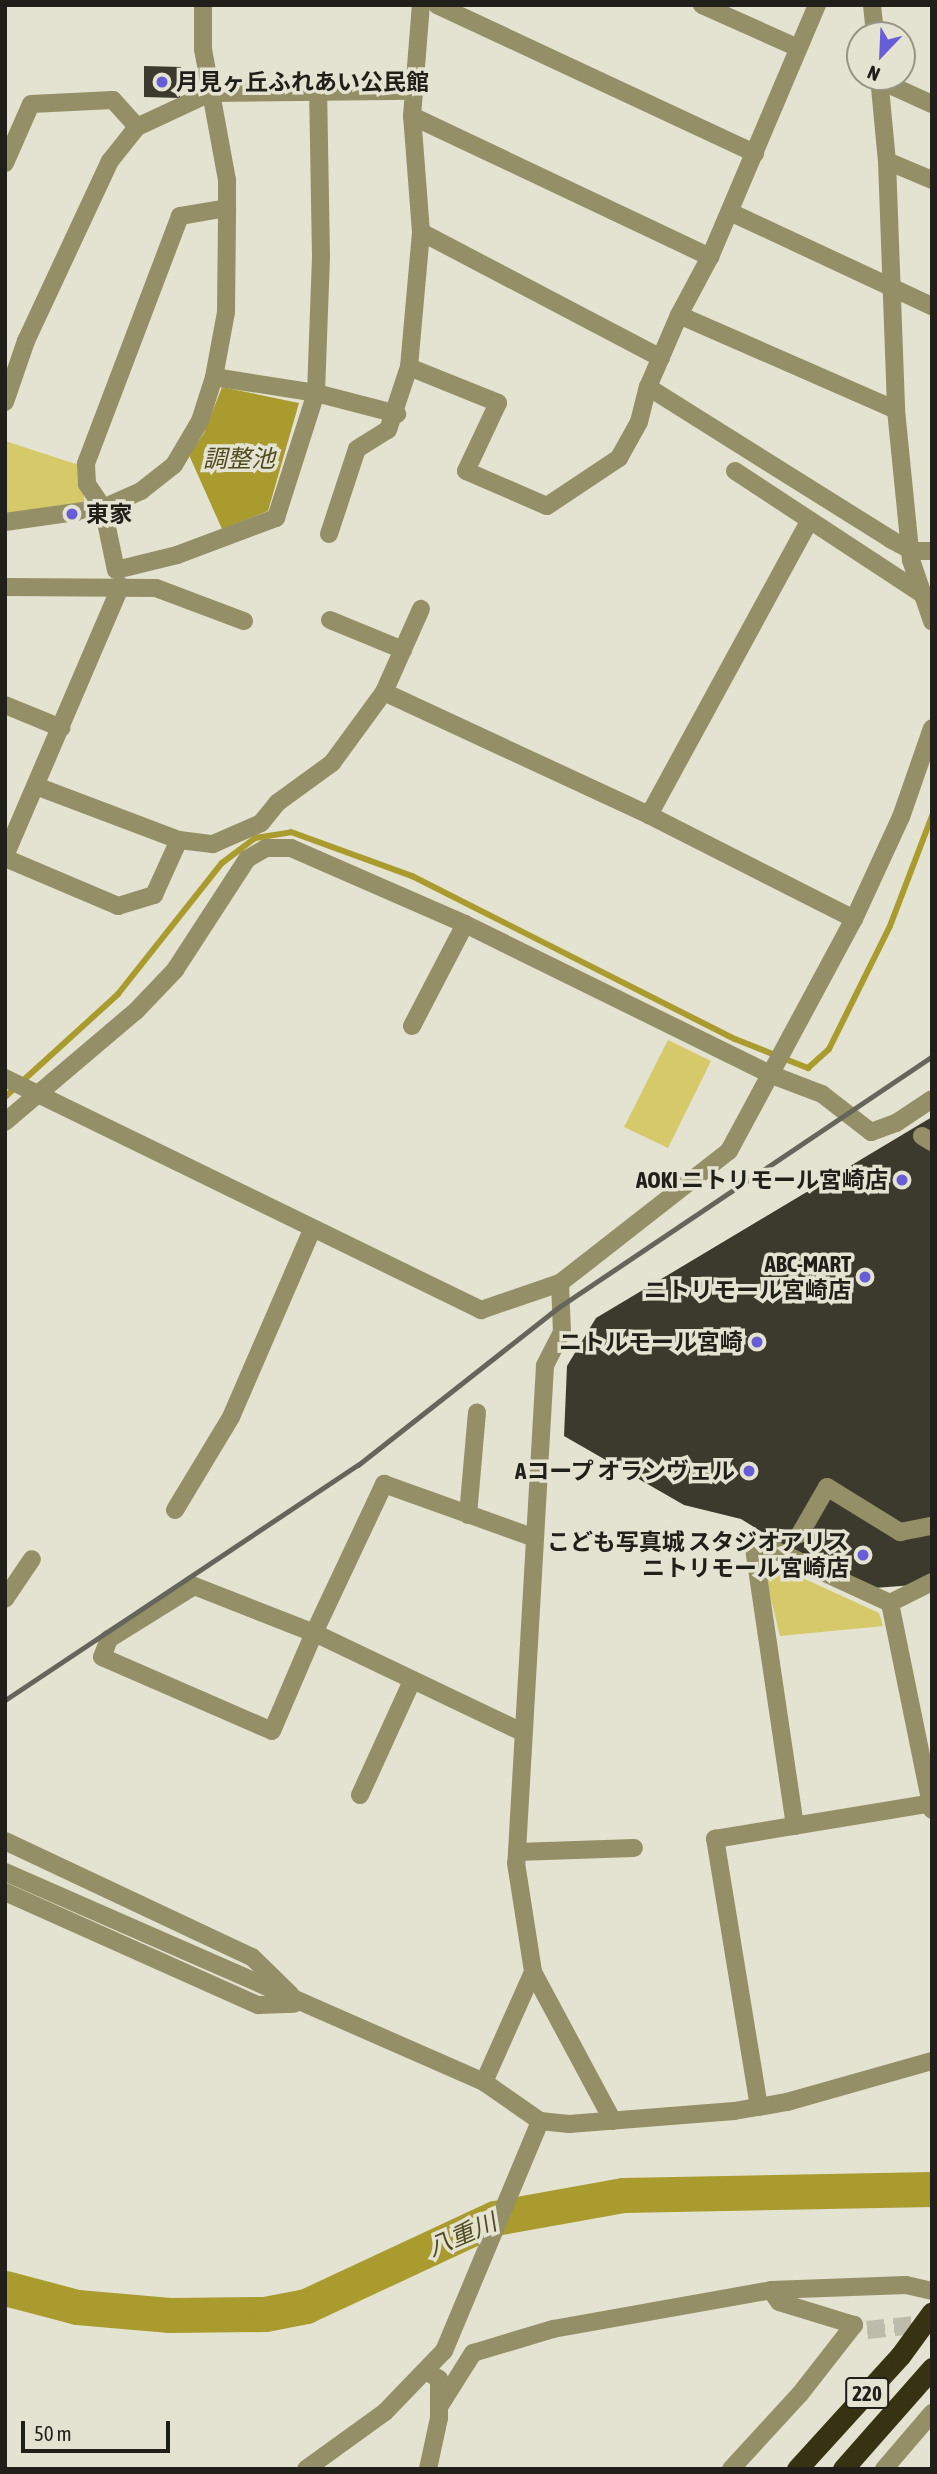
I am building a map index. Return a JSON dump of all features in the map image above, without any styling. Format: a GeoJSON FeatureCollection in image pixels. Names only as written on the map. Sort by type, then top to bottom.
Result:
{"type":"FeatureCollection","features":[{"type":"Feature","properties":{"kind":"highway","name":"220"},"geometry":{"type":"LineString","coordinates":[[797,2469],[900,2356],[932,2312]]}},
{"type":"Feature","properties":{"kind":"highway","name":"220"},"geometry":{"type":"LineString","coordinates":[[843,2469],[932,2368]]}},
{"type":"Feature","properties":{"kind":"street"},"geometry":{"type":"LineString","coordinates":[[5,522],[103,508],[141,491],[174,465],[200,421],[215,377],[226,312],[228,208],[227,180],[203,49],[203,5]]}},
{"type":"Feature","properties":{"kind":"street"},"geometry":{"type":"LineString","coordinates":[[329,534],[357,449],[388,430],[397,414],[409,367],[421,232],[412,116],[421,5]]}},
{"type":"Feature","properties":{"kind":"street"},"geometry":{"type":"LineString","coordinates":[[437,5],[755,153]]}},
{"type":"Feature","properties":{"kind":"street"},"geometry":{"type":"LineString","coordinates":[[702,5],[798,48]]}},
{"type":"Feature","properties":{"kind":"street"},"geometry":{"type":"LineString","coordinates":[[409,367],[498,402],[466,471],[547,506],[619,458],[639,422],[648,387],[679,314],[710,257],[817,5]]}},
{"type":"Feature","properties":{"kind":"street"},"geometry":{"type":"LineString","coordinates":[[228,208],[180,216],[86,464],[87,484],[103,508],[116,570],[177,555],[276,518],[316,393],[321,257],[318,89]]}},
{"type":"Feature","properties":{"kind":"street"},"geometry":{"type":"LineString","coordinates":[[5,402],[26,341],[105,172],[137,127],[210,93],[318,89],[414,91]]}},
{"type":"Feature","properties":{"kind":"street"},"geometry":{"type":"LineString","coordinates":[[880,91],[887,161],[896,410],[913,551],[911,560],[932,621]]}},
{"type":"Feature","properties":{"kind":"street"},"geometry":{"type":"LineString","coordinates":[[904,91],[932,104]]}},
{"type":"Feature","properties":{"kind":"street"},"geometry":{"type":"LineString","coordinates":[[5,163],[31,104],[113,100],[137,127]]}},
{"type":"Feature","properties":{"kind":"street"},"geometry":{"type":"LineString","coordinates":[[412,116],[710,257]]}},
{"type":"Feature","properties":{"kind":"street"},"geometry":{"type":"LineString","coordinates":[[887,161],[932,180]]}},
{"type":"Feature","properties":{"kind":"street"},"geometry":{"type":"LineString","coordinates":[[730,212],[932,306]]}},
{"type":"Feature","properties":{"kind":"street"},"geometry":{"type":"LineString","coordinates":[[421,232],[661,358]]}},
{"type":"Feature","properties":{"kind":"street"},"geometry":{"type":"LineString","coordinates":[[679,314],[896,410]]}},
{"type":"Feature","properties":{"kind":"street"},"geometry":{"type":"LineString","coordinates":[[215,377],[316,393],[397,414]]}},
{"type":"Feature","properties":{"kind":"street"},"geometry":{"type":"LineString","coordinates":[[648,387],[913,551],[932,551]]}},
{"type":"Feature","properties":{"kind":"street"},"geometry":{"type":"LineString","coordinates":[[735,471],[921,593]]}},
{"type":"Feature","properties":{"kind":"street"},"geometry":{"type":"LineString","coordinates":[[649,816],[809,520]]}},
{"type":"Feature","properties":{"kind":"street"},"geometry":{"type":"LineString","coordinates":[[121,586],[6,852],[118,906],[154,895],[178,840]]}},
{"type":"Feature","properties":{"kind":"street"},"geometry":{"type":"LineString","coordinates":[[5,587],[156,588],[244,621]]}},
{"type":"Feature","properties":{"kind":"street"},"geometry":{"type":"LineString","coordinates":[[36,786],[178,840],[213,844],[261,822],[277,803],[332,762],[384,692],[421,609]]}},
{"type":"Feature","properties":{"kind":"street"},"geometry":{"type":"LineString","coordinates":[[330,620],[403,650]]}},
{"type":"Feature","properties":{"kind":"street"},"geometry":{"type":"LineString","coordinates":[[384,692],[649,816],[854,919]]}},
{"type":"Feature","properties":{"kind":"street"},"geometry":{"type":"LineString","coordinates":[[5,705],[61,728]]}},
{"type":"Feature","properties":{"kind":"street"},"geometry":{"type":"LineString","coordinates":[[5,1078],[312,1230],[481,1310],[561,1283],[729,1151],[854,919],[901,817],[932,728]]}},
{"type":"Feature","properties":{"kind":"street"},"geometry":{"type":"LineString","coordinates":[[261,822],[266,848]]}},
{"type":"Feature","properties":{"kind":"street"},"geometry":{"type":"LineString","coordinates":[[5,1122],[136,1011],[175,970],[247,859],[266,848],[291,848],[465,924],[772,1075],[822,1094],[871,1132],[896,1123],[932,1098]]}},
{"type":"Feature","properties":{"kind":"street"},"geometry":{"type":"LineString","coordinates":[[412,1026],[465,924]]}},
{"type":"Feature","properties":{"kind":"street"},"geometry":{"type":"LineString","coordinates":[[175,1510],[231,1417],[312,1230]]}},
{"type":"Feature","properties":{"kind":"street"},"geometry":{"type":"LineString","coordinates":[[561,1283],[562,1332],[545,1366],[517,1852],[533,1972],[613,2121]]}},
{"type":"Feature","properties":{"kind":"street"},"geometry":{"type":"LineString","coordinates":[[468,1515],[477,1412]]}},
{"type":"Feature","properties":{"kind":"street"},"geometry":{"type":"LineString","coordinates":[[522,1732],[314,1633],[194,1586],[109,1639],[102,1657],[272,1731],[314,1633],[384,1484],[535,1538]]}},
{"type":"Feature","properties":{"kind":"street"},"geometry":{"type":"LineString","coordinates":[[800,1534],[827,1487],[900,1532],[932,1526]]}},
{"type":"Feature","properties":{"kind":"street"},"geometry":{"type":"LineString","coordinates":[[795,1826],[752,1540],[891,1603]]}},
{"type":"Feature","properties":{"kind":"street"},"geometry":{"type":"LineString","coordinates":[[5,1599],[32,1559]]}},
{"type":"Feature","properties":{"kind":"street"},"geometry":{"type":"LineString","coordinates":[[891,1603],[932,1582]]}},
{"type":"Feature","properties":{"kind":"street"},"geometry":{"type":"LineString","coordinates":[[759,2107],[715,1839],[931,1805],[891,1603]]}},
{"type":"Feature","properties":{"kind":"street"},"geometry":{"type":"LineString","coordinates":[[360,1795],[412,1681]]}},
{"type":"Feature","properties":{"kind":"street"},"geometry":{"type":"LineString","coordinates":[[5,1841],[251,1958],[301,2004]]}},
{"type":"Feature","properties":{"kind":"street"},"geometry":{"type":"LineString","coordinates":[[517,1852],[634,1849]]}},
{"type":"Feature","properties":{"kind":"street"},"geometry":{"type":"LineString","coordinates":[[5,1872],[484,2082],[538,2129],[759,2107],[932,2061]]}},
{"type":"Feature","properties":{"kind":"street"},"geometry":{"type":"LineString","coordinates":[[5,1892],[258,2004],[301,2004]]}},
{"type":"Feature","properties":{"kind":"street"},"geometry":{"type":"LineString","coordinates":[[484,2082],[533,1972]]}},
{"type":"Feature","properties":{"kind":"street"},"geometry":{"type":"LineString","coordinates":[[306,2469],[385,2412],[428,2372],[444,2351],[538,2129]]}},
{"type":"Feature","properties":{"kind":"street"},"geometry":{"type":"LineString","coordinates":[[439,2407],[473,2353],[553,2329],[771,2290],[906,2285],[932,2291]]}},
{"type":"Feature","properties":{"kind":"street"},"geometry":{"type":"LineString","coordinates":[[731,2469],[861,2327],[779,2302],[771,2290]]}},
{"type":"Feature","properties":{"kind":"street"},"geometry":{"type":"LineString","coordinates":[[428,2372],[439,2379],[439,2407],[428,2469]]}},
{"type":"Feature","properties":{"kind":"street"},"geometry":{"type":"LineString","coordinates":[[884,2469],[932,2413]]}},
{"type":"Feature","properties":{"kind":"shaded area"},"geometry":{"type":"Polygon","coordinates":[[[5,441],[79,465],[86,510],[5,517],[5,441]]]}},
{"type":"Feature","properties":{"kind":"shaded area"},"geometry":{"type":"Polygon","coordinates":[[[668,1040],[711,1061],[668,1148],[624,1127],[668,1040]]]}},
{"type":"Feature","properties":{"kind":"shaded area"},"geometry":{"type":"Polygon","coordinates":[[[761,1559],[879,1613],[883,1626],[780,1636],[761,1559]]]}},
{"type":"Feature","properties":{"kind":"water","name":"調整池"},"geometry":{"type":"Polygon","coordinates":[[[222,387],[299,403],[268,511],[222,529],[189,455],[204,433],[222,387]]]}},
{"type":"Feature","properties":{"kind":"building","name":"月見ヶ丘ふれあい公民館"},"geometry":{"type":"Polygon","coordinates":[[[144,66],[181,67],[180,98],[144,97],[144,66]]]}},
{"type":"Feature","properties":{"kind":"building","name":"ニトルモール宮崎"},"geometry":{"type":"Polygon","coordinates":[[[932,1117],[932,1574],[914,1585],[874,1588],[791,1550],[741,1519],[684,1505],[564,1436],[567,1366],[596,1318],[932,1117]]]}},
{"type":"Feature","properties":{"kind":"waterway"},"geometry":{"type":"LineString","coordinates":[[5,1097],[118,994],[222,863],[255,838],[291,832],[412,876],[735,1039],[808,1068],[829,1049],[890,926],[932,816]]}},
{"type":"Feature","properties":{"kind":"waterway","name":"八重川"},"geometry":{"type":"LineString","coordinates":[[5,2288],[77,2307],[170,2315],[265,2314],[306,2306],[495,2218],[623,2195],[932,2189]]}},
{"type":"Feature","properties":{"kind":"tunnel"},"geometry":{"type":"LineString","coordinates":[[867,2330],[932,2323]]}},
{"type":"Feature","properties":{"kind":"railway"},"geometry":{"type":"LineString","coordinates":[[5,1700],[358,1465],[559,1307],[932,1056]]}},
{"type":"Feature","properties":{"kind":"place","name":"月見ヶ丘ふれあい公民館"},"geometry":{"type":"Point","coordinates":[162,82]}},
{"type":"Feature","properties":{"kind":"place","name":"東家"},"geometry":{"type":"Point","coordinates":[72,514]}},
{"type":"Feature","properties":{"kind":"place","name":"AOKI ニトリモール宮崎店"},"geometry":{"type":"Point","coordinates":[902,1180]}},
{"type":"Feature","properties":{"kind":"place","name":"ABC-MART ニトリモール宮崎店"},"geometry":{"type":"Point","coordinates":[865,1277]}},
{"type":"Feature","properties":{"kind":"place","name":"ニトルモール宮崎"},"geometry":{"type":"Point","coordinates":[757,1342]}},
{"type":"Feature","properties":{"kind":"place","name":"Aコープ オランヴェル"},"geometry":{"type":"Point","coordinates":[749,1471]}},
{"type":"Feature","properties":{"kind":"place","name":"こども写真城 スタジオアリス ニトリモール宮崎店"},"geometry":{"type":"Point","coordinates":[863,1555]}}]}
